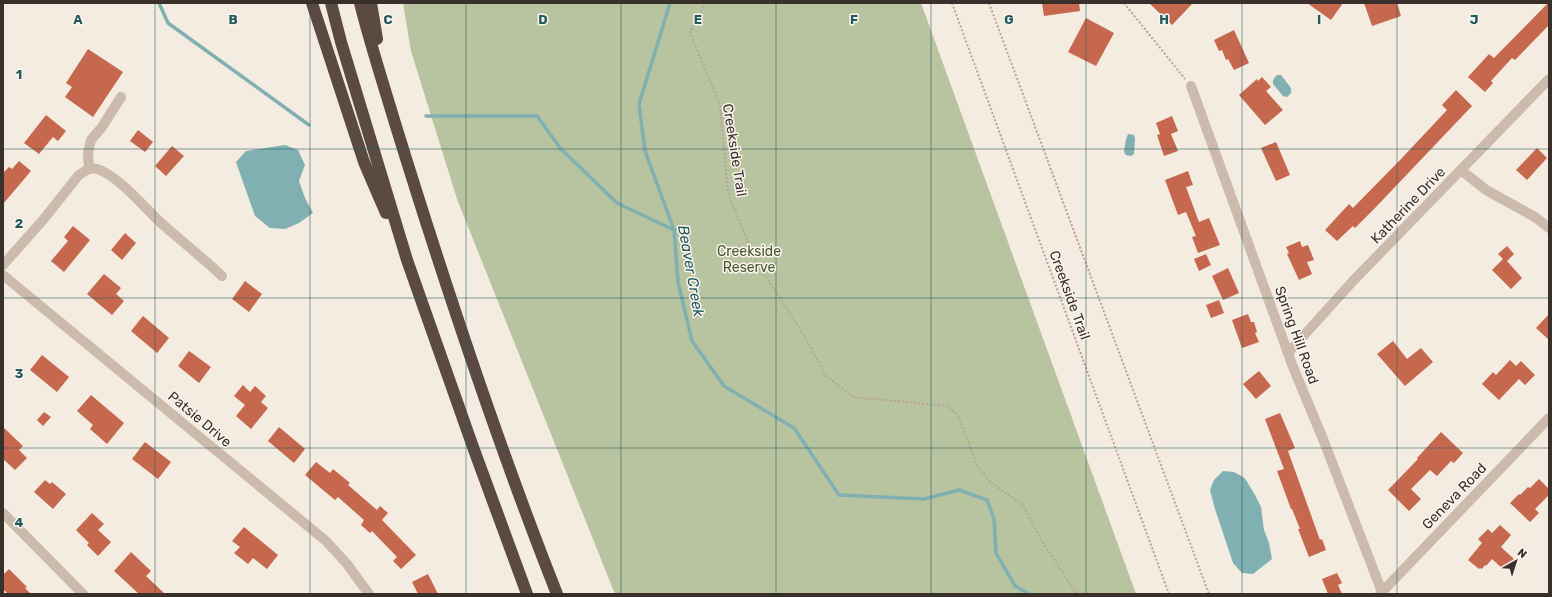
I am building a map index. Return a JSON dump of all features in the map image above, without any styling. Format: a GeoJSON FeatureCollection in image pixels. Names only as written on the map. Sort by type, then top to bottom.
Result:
{"type":"FeatureCollection","features":[{"type":"Feature","properties":{"kind":"highway"},"geometry":{"type":"LineString","coordinates":[[312,3],[364,162],[407,260]]}},
{"type":"Feature","properties":{"kind":"highway"},"geometry":{"type":"LineString","coordinates":[[331,3],[341,42],[407,260],[527,594]]}},
{"type":"Feature","properties":{"kind":"highway"},"geometry":{"type":"LineString","coordinates":[[360,3],[409,172],[468,354],[539,547],[558,594]]}},
{"type":"Feature","properties":{"kind":"highway"},"geometry":{"type":"LineString","coordinates":[[371,3],[388,101]]}},
{"type":"Feature","properties":{"kind":"street","name":"Katherine Drive"},"geometry":{"type":"LineString","coordinates":[[1288,353],[1353,281],[1549,79]]}},
{"type":"Feature","properties":{"kind":"street","name":"Spring Hill Road"},"geometry":{"type":"LineString","coordinates":[[1191,86],[1288,353],[1381,593]]}},
{"type":"Feature","properties":{"kind":"street"},"geometry":{"type":"LineString","coordinates":[[89,169],[88,153],[91,140],[102,127],[121,97]]}},
{"type":"Feature","properties":{"kind":"street"},"geometry":{"type":"LineString","coordinates":[[3,265],[43,220],[78,176],[89,169],[99,170],[119,183],[161,223],[222,276]]}},
{"type":"Feature","properties":{"kind":"street"},"geometry":{"type":"LineString","coordinates":[[1461,170],[1486,190],[1535,217],[1549,228]]}},
{"type":"Feature","properties":{"kind":"street","name":"Patsie Drive"},"geometry":{"type":"LineString","coordinates":[[3,275],[320,537],[348,564],[369,594]]}},
{"type":"Feature","properties":{"kind":"street","name":"Geneva Road"},"geometry":{"type":"LineString","coordinates":[[1381,593],[1549,418]]}},
{"type":"Feature","properties":{"kind":"street"},"geometry":{"type":"LineString","coordinates":[[3,513],[83,594]]}},
{"type":"Feature","properties":{"kind":"path","name":"Creekside Trail"},"geometry":{"type":"LineString","coordinates":[[704,3],[690,33],[720,105],[728,193],[755,260],[807,340],[825,375],[853,397],[948,406],[958,416],[978,467],[990,482],[1022,505],[1043,543],[1078,594]]}},
{"type":"Feature","properties":{"kind":"path","name":"Creekside Trail"},"geometry":{"type":"LineString","coordinates":[[952,3],[1169,594]]}},
{"type":"Feature","properties":{"kind":"path"},"geometry":{"type":"LineString","coordinates":[[989,3],[1209,594]]}},
{"type":"Feature","properties":{"kind":"path"},"geometry":{"type":"LineString","coordinates":[[1124,3],[1191,86]]}},
{"type":"Feature","properties":{"kind":"green space","name":"Creekside Reserve"},"geometry":{"type":"Polygon","coordinates":[[[403,3],[921,3],[1136,594],[615,594],[457,199],[411,51],[403,3]]]}},
{"type":"Feature","properties":{"kind":"water"},"geometry":{"type":"Polygon","coordinates":[[[1277,75],[1281,75],[1291,88],[1291,93],[1287,97],[1283,96],[1273,84],[1273,80],[1277,75]]]}},
{"type":"Feature","properties":{"kind":"water"},"geometry":{"type":"Polygon","coordinates":[[[1128,134],[1134,135],[1135,139],[1134,154],[1131,156],[1126,155],[1124,152],[1128,134]]]}},
{"type":"Feature","properties":{"kind":"water"},"geometry":{"type":"Polygon","coordinates":[[[285,145],[298,150],[305,165],[299,181],[305,198],[313,213],[299,223],[285,229],[270,228],[255,216],[236,162],[246,151],[285,145]]]}},
{"type":"Feature","properties":{"kind":"water"},"geometry":{"type":"Polygon","coordinates":[[[1223,471],[1234,472],[1243,477],[1261,507],[1264,530],[1269,543],[1272,559],[1253,574],[1242,573],[1233,563],[1215,509],[1210,490],[1214,480],[1223,471]]]}},
{"type":"Feature","properties":{"kind":"building"},"geometry":{"type":"Polygon","coordinates":[[[1042,3],[1079,3],[1080,11],[1044,16],[1042,3]]]}},
{"type":"Feature","properties":{"kind":"building"},"geometry":{"type":"Polygon","coordinates":[[[1149,3],[1193,3],[1172,25],[1149,3]]]}},
{"type":"Feature","properties":{"kind":"building"},"geometry":{"type":"Polygon","coordinates":[[[1307,3],[1343,3],[1331,20],[1307,3]]]}},
{"type":"Feature","properties":{"kind":"building"},"geometry":{"type":"Polygon","coordinates":[[[1364,3],[1397,3],[1401,16],[1372,26],[1364,3]]]}},
{"type":"Feature","properties":{"kind":"building"},"geometry":{"type":"Polygon","coordinates":[[[1548,3],[1549,25],[1515,60],[1512,58],[1491,81],[1493,83],[1485,92],[1468,77],[1489,54],[1494,58],[1548,3]]]}},
{"type":"Feature","properties":{"kind":"building"},"geometry":{"type":"Polygon","coordinates":[[[1086,18],[1114,33],[1096,66],[1068,52],[1086,18]]]}},
{"type":"Feature","properties":{"kind":"building"},"geometry":{"type":"Polygon","coordinates":[[[1234,30],[1249,63],[1234,70],[1228,59],[1226,60],[1222,50],[1219,51],[1214,40],[1234,30]]]}},
{"type":"Feature","properties":{"kind":"building"},"geometry":{"type":"Polygon","coordinates":[[[88,49],[123,72],[93,117],[65,97],[72,87],[66,83],[88,49]]]}},
{"type":"Feature","properties":{"kind":"building"},"geometry":{"type":"Polygon","coordinates":[[[1262,77],[1271,87],[1266,91],[1283,110],[1265,125],[1239,95],[1257,79],[1258,81],[1262,77]]]}},
{"type":"Feature","properties":{"kind":"building"},"geometry":{"type":"Polygon","coordinates":[[[1456,90],[1472,106],[1355,228],[1353,226],[1337,241],[1325,230],[1349,204],[1353,208],[1447,110],[1442,105],[1456,90]]]}},
{"type":"Feature","properties":{"kind":"building"},"geometry":{"type":"Polygon","coordinates":[[[46,115],[66,131],[58,141],[53,137],[39,154],[24,143],[46,115]]]}},
{"type":"Feature","properties":{"kind":"building"},"geometry":{"type":"Polygon","coordinates":[[[1172,116],[1178,131],[1171,134],[1178,151],[1164,156],[1157,135],[1160,134],[1156,123],[1172,116]]]}},
{"type":"Feature","properties":{"kind":"building"},"geometry":{"type":"Polygon","coordinates":[[[138,130],[153,142],[145,152],[130,141],[138,130]]]}},
{"type":"Feature","properties":{"kind":"building"},"geometry":{"type":"Polygon","coordinates":[[[1276,142],[1290,175],[1276,181],[1261,148],[1276,142]]]}},
{"type":"Feature","properties":{"kind":"building"},"geometry":{"type":"Polygon","coordinates":[[[172,146],[184,156],[166,176],[155,166],[172,146]]]}},
{"type":"Feature","properties":{"kind":"building"},"geometry":{"type":"Polygon","coordinates":[[[1537,148],[1547,158],[1527,180],[1516,170],[1537,148]]]}},
{"type":"Feature","properties":{"kind":"building"},"geometry":{"type":"Polygon","coordinates":[[[19,161],[31,171],[3,204],[3,173],[9,167],[12,169],[19,161]]]}},
{"type":"Feature","properties":{"kind":"building"},"geometry":{"type":"Polygon","coordinates":[[[1188,171],[1193,185],[1186,187],[1199,222],[1209,218],[1220,245],[1198,253],[1192,237],[1196,236],[1186,212],[1178,215],[1165,180],[1188,171]]]}},
{"type":"Feature","properties":{"kind":"building"},"geometry":{"type":"Polygon","coordinates":[[[73,226],[90,240],[64,272],[51,261],[68,241],[64,237],[73,226]]]}},
{"type":"Feature","properties":{"kind":"building"},"geometry":{"type":"Polygon","coordinates":[[[125,233],[136,243],[122,260],[111,250],[125,233]]]}},
{"type":"Feature","properties":{"kind":"building"},"geometry":{"type":"Polygon","coordinates":[[[1300,241],[1302,247],[1308,245],[1314,260],[1307,262],[1312,274],[1299,280],[1287,254],[1289,253],[1286,247],[1300,241]]]}},
{"type":"Feature","properties":{"kind":"building"},"geometry":{"type":"Polygon","coordinates":[[[1507,246],[1514,254],[1507,261],[1522,278],[1511,289],[1492,270],[1503,259],[1498,254],[1507,246]]]}},
{"type":"Feature","properties":{"kind":"building"},"geometry":{"type":"Polygon","coordinates":[[[1206,254],[1211,265],[1199,271],[1194,259],[1206,254]]]}},
{"type":"Feature","properties":{"kind":"building"},"geometry":{"type":"Polygon","coordinates":[[[1228,268],[1239,293],[1223,300],[1212,276],[1228,268]]]}},
{"type":"Feature","properties":{"kind":"building"},"geometry":{"type":"Polygon","coordinates":[[[104,274],[121,288],[116,294],[124,301],[112,315],[87,294],[104,274]]]}},
{"type":"Feature","properties":{"kind":"building"},"geometry":{"type":"Polygon","coordinates":[[[245,281],[262,294],[249,312],[232,299],[245,281]]]}},
{"type":"Feature","properties":{"kind":"building"},"geometry":{"type":"Polygon","coordinates":[[[1219,300],[1224,313],[1211,318],[1206,305],[1219,300]]]}},
{"type":"Feature","properties":{"kind":"building"},"geometry":{"type":"Polygon","coordinates":[[[1248,314],[1251,322],[1254,322],[1257,332],[1255,333],[1259,342],[1242,348],[1232,320],[1248,314]]]}},
{"type":"Feature","properties":{"kind":"building"},"geometry":{"type":"Polygon","coordinates":[[[1549,314],[1549,340],[1536,328],[1549,314]]]}},
{"type":"Feature","properties":{"kind":"building"},"geometry":{"type":"Polygon","coordinates":[[[143,316],[169,338],[157,353],[131,331],[143,316]]]}},
{"type":"Feature","properties":{"kind":"building"},"geometry":{"type":"Polygon","coordinates":[[[1393,341],[1407,359],[1421,348],[1433,362],[1405,386],[1377,354],[1393,341]]]}},
{"type":"Feature","properties":{"kind":"building"},"geometry":{"type":"Polygon","coordinates":[[[189,351],[211,367],[199,383],[178,366],[189,351]]]}},
{"type":"Feature","properties":{"kind":"building"},"geometry":{"type":"Polygon","coordinates":[[[42,355],[69,377],[57,392],[30,370],[42,355]]]}},
{"type":"Feature","properties":{"kind":"building"},"geometry":{"type":"Polygon","coordinates":[[[1510,360],[1516,366],[1521,361],[1535,375],[1525,385],[1519,379],[1499,400],[1482,384],[1493,372],[1496,375],[1510,360]]]}},
{"type":"Feature","properties":{"kind":"building"},"geometry":{"type":"Polygon","coordinates":[[[1259,371],[1271,386],[1256,399],[1243,384],[1259,371]]]}},
{"type":"Feature","properties":{"kind":"building"},"geometry":{"type":"Polygon","coordinates":[[[243,385],[250,392],[255,386],[266,396],[261,402],[268,408],[251,429],[236,416],[245,405],[234,396],[243,385]]]}},
{"type":"Feature","properties":{"kind":"building"},"geometry":{"type":"Polygon","coordinates":[[[91,395],[124,423],[107,444],[90,429],[93,425],[77,411],[91,395]]]}},
{"type":"Feature","properties":{"kind":"building"},"geometry":{"type":"Polygon","coordinates":[[[44,412],[51,417],[43,426],[37,420],[44,412]]]}},
{"type":"Feature","properties":{"kind":"building"},"geometry":{"type":"Polygon","coordinates":[[[1280,413],[1295,448],[1288,451],[1320,540],[1322,539],[1326,550],[1309,557],[1298,529],[1300,529],[1277,471],[1284,469],[1265,419],[1280,413]]]}},
{"type":"Feature","properties":{"kind":"building"},"geometry":{"type":"Polygon","coordinates":[[[3,427],[23,446],[19,450],[27,458],[15,470],[3,459],[3,427]]]}},
{"type":"Feature","properties":{"kind":"building"},"geometry":{"type":"Polygon","coordinates":[[[279,427],[305,449],[294,463],[268,441],[279,427]]]}},
{"type":"Feature","properties":{"kind":"building"},"geometry":{"type":"Polygon","coordinates":[[[1441,432],[1463,453],[1454,463],[1451,461],[1437,476],[1430,470],[1411,489],[1421,499],[1409,511],[1388,490],[1418,459],[1417,458],[1441,432]]]}},
{"type":"Feature","properties":{"kind":"building"},"geometry":{"type":"Polygon","coordinates":[[[145,442],[171,462],[158,479],[132,459],[145,442]]]}},
{"type":"Feature","properties":{"kind":"building"},"geometry":{"type":"Polygon","coordinates":[[[316,462],[330,473],[333,469],[350,483],[348,485],[377,510],[380,506],[388,513],[382,520],[416,555],[401,569],[393,561],[397,557],[372,531],[370,533],[361,525],[364,520],[338,497],[335,500],[305,475],[316,462]]]}},
{"type":"Feature","properties":{"kind":"building"},"geometry":{"type":"Polygon","coordinates":[[[1539,479],[1549,489],[1549,495],[1535,509],[1539,513],[1530,522],[1510,503],[1539,479]]]}},
{"type":"Feature","properties":{"kind":"building"},"geometry":{"type":"Polygon","coordinates":[[[45,480],[50,484],[52,482],[66,494],[53,509],[34,492],[45,480]]]}},
{"type":"Feature","properties":{"kind":"building"},"geometry":{"type":"Polygon","coordinates":[[[92,513],[104,524],[98,530],[111,542],[98,556],[87,545],[89,543],[76,530],[92,513]]]}},
{"type":"Feature","properties":{"kind":"building"},"geometry":{"type":"Polygon","coordinates":[[[1500,525],[1511,535],[1501,547],[1514,559],[1504,570],[1492,559],[1486,566],[1485,565],[1482,569],[1479,569],[1468,560],[1482,543],[1478,539],[1488,529],[1492,533],[1500,525]]]}},
{"type":"Feature","properties":{"kind":"building"},"geometry":{"type":"Polygon","coordinates":[[[244,527],[278,555],[267,569],[253,558],[248,564],[234,553],[240,547],[232,541],[244,527]]]}},
{"type":"Feature","properties":{"kind":"building"},"geometry":{"type":"Polygon","coordinates":[[[131,552],[151,571],[146,576],[165,594],[139,594],[114,571],[131,552]]]}},
{"type":"Feature","properties":{"kind":"building"},"geometry":{"type":"Polygon","coordinates":[[[9,569],[27,587],[25,588],[31,594],[8,594],[3,589],[3,575],[9,569]]]}},
{"type":"Feature","properties":{"kind":"building"},"geometry":{"type":"Polygon","coordinates":[[[1337,573],[1342,583],[1338,585],[1342,594],[1328,594],[1322,579],[1337,573]]]}},
{"type":"Feature","properties":{"kind":"building"},"geometry":{"type":"Polygon","coordinates":[[[428,574],[438,594],[418,594],[412,582],[428,574]]]}},
{"type":"Feature","properties":{"kind":"waterway"},"geometry":{"type":"LineString","coordinates":[[159,3],[168,23],[309,125]]}},
{"type":"Feature","properties":{"kind":"waterway","name":"Beaver Creek"},"geometry":{"type":"LineString","coordinates":[[670,3],[639,104],[645,151],[674,230],[678,282],[692,341],[724,386],[794,428],[839,495],[924,499],[959,490],[987,500],[994,519],[996,553],[1015,586],[1029,594]]}},
{"type":"Feature","properties":{"kind":"waterway"},"geometry":{"type":"LineString","coordinates":[[426,116],[537,116],[561,149],[617,203],[674,230]]}}]}
